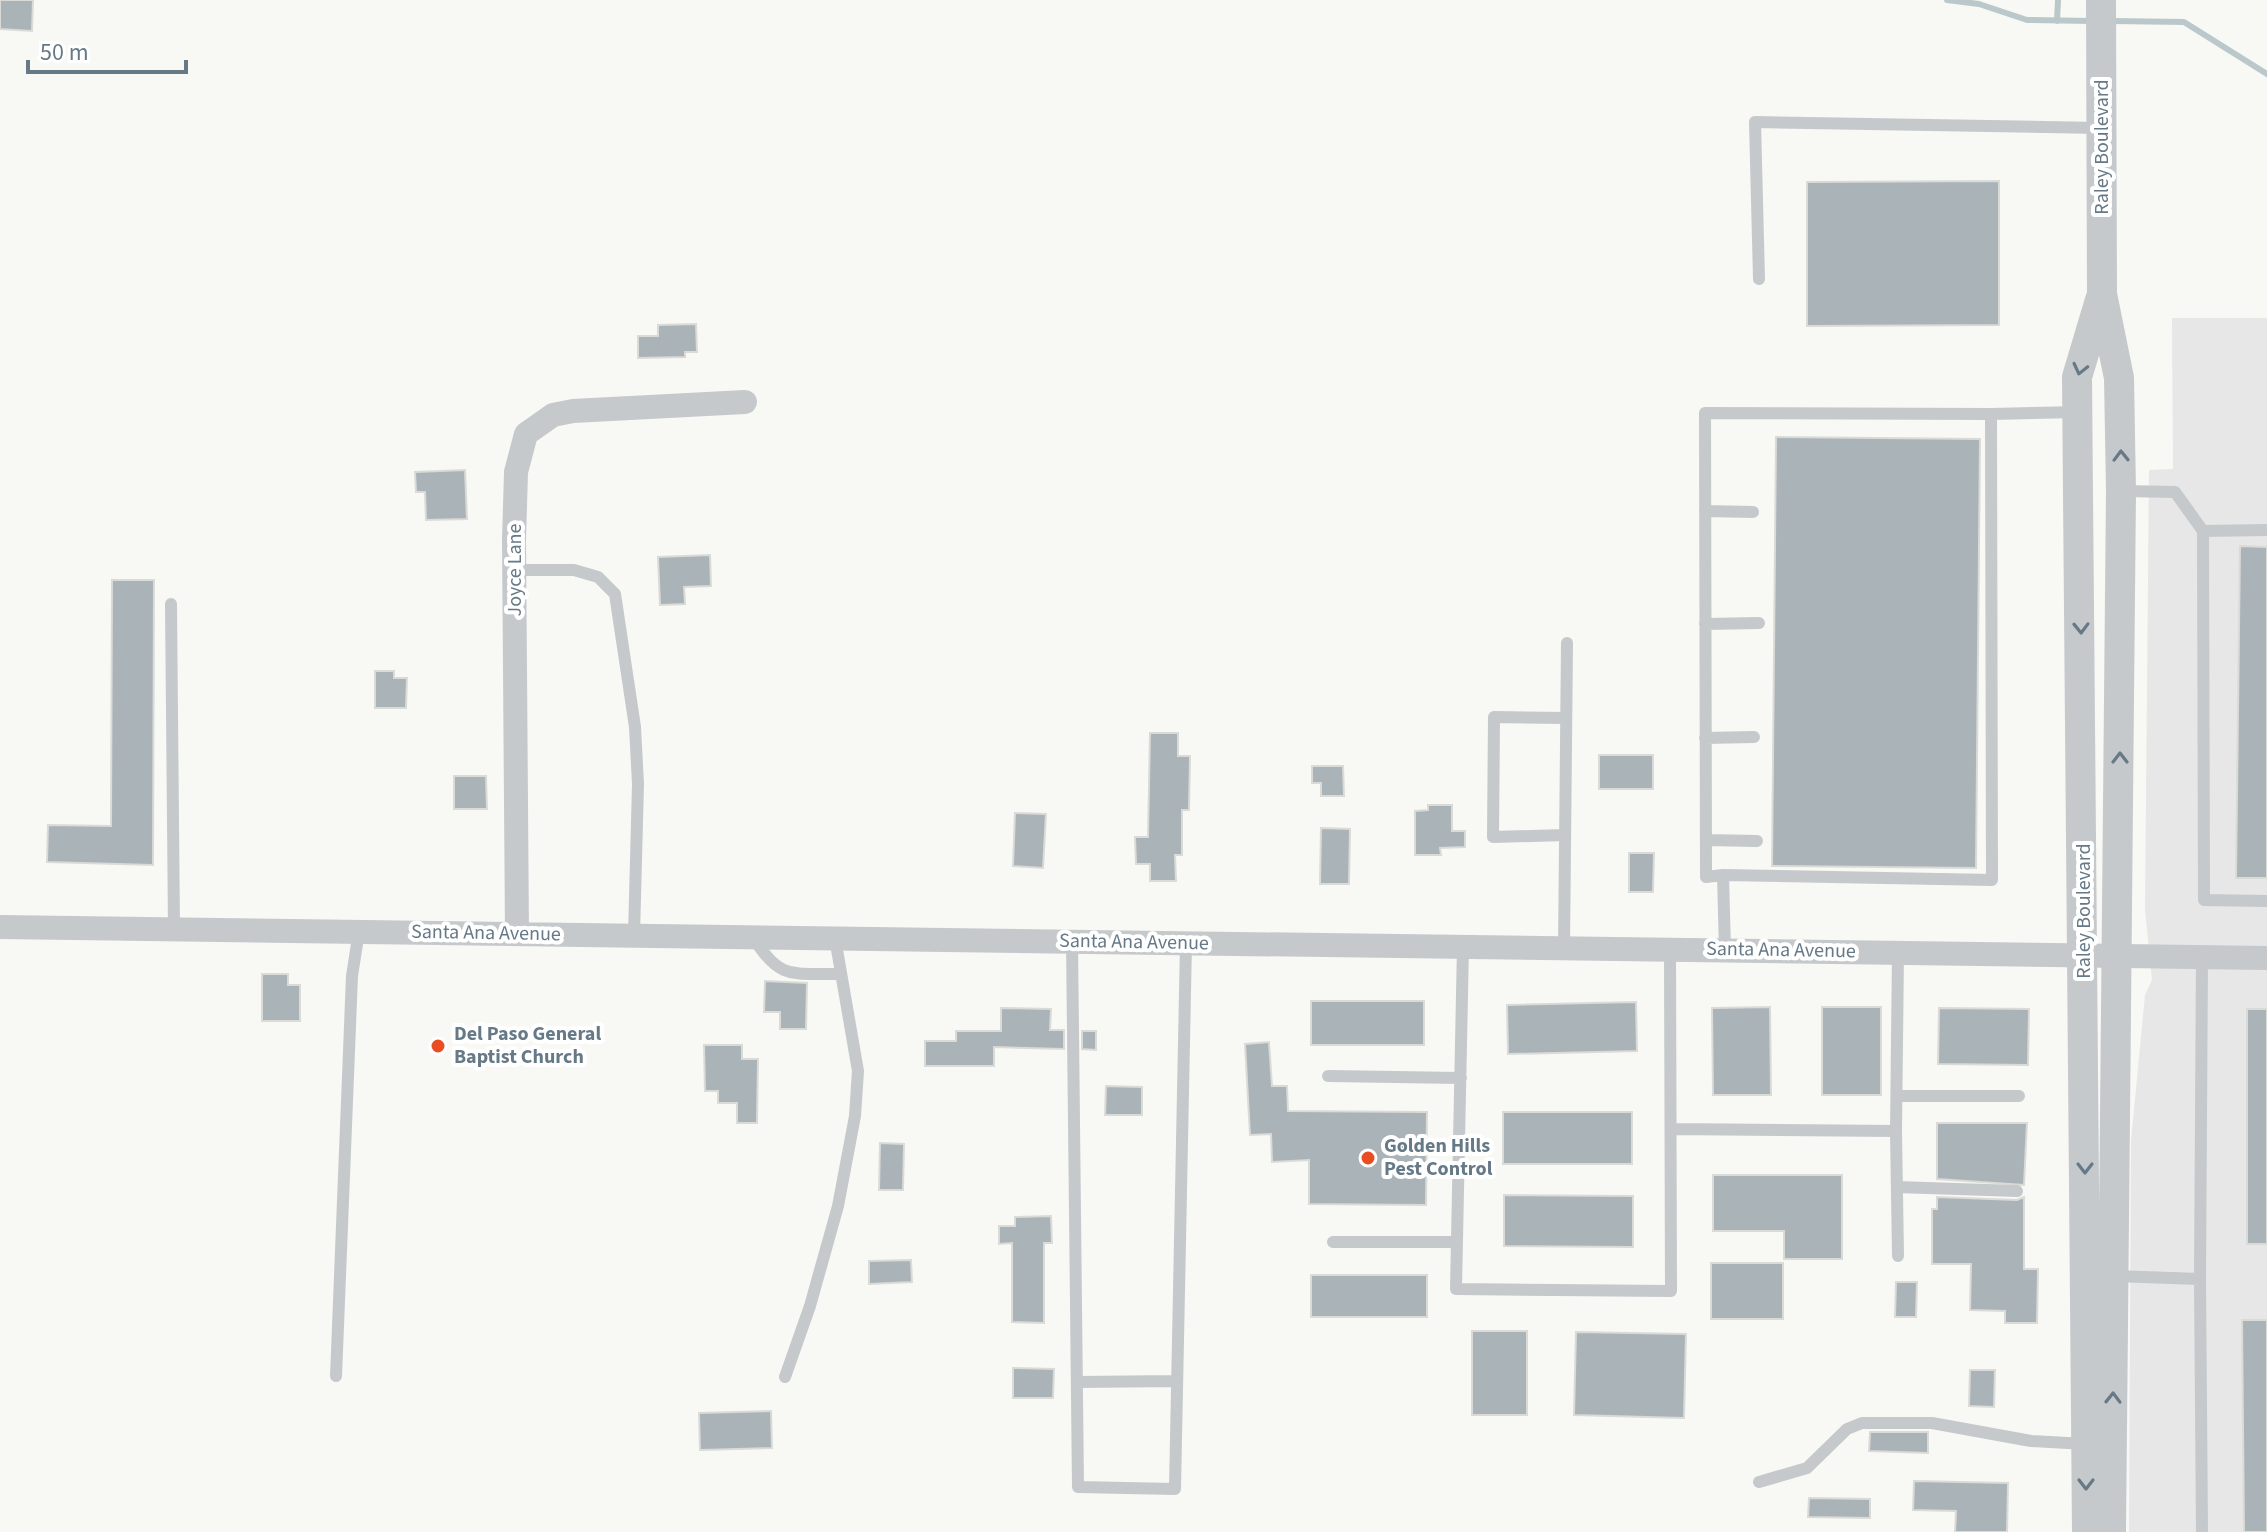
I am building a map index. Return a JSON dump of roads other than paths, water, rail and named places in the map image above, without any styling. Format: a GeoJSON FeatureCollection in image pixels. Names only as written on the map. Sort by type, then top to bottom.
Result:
{"type":"FeatureCollection","features":[{"type":"Feature","properties":{"kind":"street","name":"Raley Boulevard"},"geometry":{"type":"LineString","coordinates":[[2101,0],[2102,294],[2119,378],[2121,491],[2120,954],[2111,1532]]}},
{"type":"Feature","properties":{"kind":"street","name":"Raley Boulevard"},"geometry":{"type":"LineString","coordinates":[[2087,1532],[2085,954],[2077,377],[2102,294]]}},
{"type":"Feature","properties":{"kind":"street","name":"Joyce Lane"},"geometry":{"type":"LineString","coordinates":[[517,934],[514,570],[516,472],[526,434],[553,415],[573,411],[745,402]]}},
{"type":"Feature","properties":{"kind":"street"},"geometry":{"type":"LineString","coordinates":[[2082,666],[2099,691],[2099,894],[2104,924],[2120,954]]}},
{"type":"Feature","properties":{"kind":"street","name":"Santa Ana Avenue"},"geometry":{"type":"LineString","coordinates":[[0,927],[2267,958]]}},
{"type":"Feature","properties":{"kind":"street"},"geometry":{"type":"LineString","coordinates":[[2085,954],[2099,979],[2101,993],[2101,1133],[2116,1177]]}},
{"type":"Feature","properties":{"kind":"lane"},"geometry":{"type":"LineString","coordinates":[[1759,279],[1755,122],[2103,128]]}},
{"type":"Feature","properties":{"kind":"lane"},"geometry":{"type":"LineString","coordinates":[[1991,414],[1992,880],[1706,877],[1705,413],[2078,412]]}},
{"type":"Feature","properties":{"kind":"lane"},"geometry":{"type":"LineString","coordinates":[[2121,491],[2175,492],[2203,531],[2204,900],[2267,901]]}},
{"type":"Feature","properties":{"kind":"lane"},"geometry":{"type":"LineString","coordinates":[[1705,511],[1753,512]]}},
{"type":"Feature","properties":{"kind":"lane"},"geometry":{"type":"LineString","coordinates":[[2203,531],[2267,530]]}},
{"type":"Feature","properties":{"kind":"lane"},"geometry":{"type":"LineString","coordinates":[[514,570],[574,570],[598,577],[615,594],[635,727],[638,784],[634,935]]}},
{"type":"Feature","properties":{"kind":"lane"},"geometry":{"type":"LineString","coordinates":[[171,604],[174,929]]}},
{"type":"Feature","properties":{"kind":"lane"},"geometry":{"type":"LineString","coordinates":[[1705,624],[1759,623]]}},
{"type":"Feature","properties":{"kind":"lane"},"geometry":{"type":"LineString","coordinates":[[1564,948],[1567,643]]}},
{"type":"Feature","properties":{"kind":"lane"},"geometry":{"type":"LineString","coordinates":[[1565,835],[1493,837],[1494,717],[1566,718]]}},
{"type":"Feature","properties":{"kind":"lane"},"geometry":{"type":"LineString","coordinates":[[1705,738],[1754,737]]}},
{"type":"Feature","properties":{"kind":"lane"},"geometry":{"type":"LineString","coordinates":[[1706,840],[1757,841]]}},
{"type":"Feature","properties":{"kind":"lane"},"geometry":{"type":"LineString","coordinates":[[1723,875],[1725,950]]}},
{"type":"Feature","properties":{"kind":"lane"},"geometry":{"type":"LineString","coordinates":[[336,1376],[352,976],[359,931]]}},
{"type":"Feature","properties":{"kind":"lane"},"geometry":{"type":"LineString","coordinates":[[753,937],[769,963],[790,973],[840,974]]}},
{"type":"Feature","properties":{"kind":"lane"},"geometry":{"type":"LineString","coordinates":[[785,1377],[810,1306],[834,1221],[855,1116],[858,1071],[835,938]]}},
{"type":"Feature","properties":{"kind":"lane"},"geometry":{"type":"LineString","coordinates":[[1072,941],[1078,1487],[1175,1489],[1186,943]]}},
{"type":"Feature","properties":{"kind":"lane"},"geometry":{"type":"LineString","coordinates":[[1463,946],[1456,1289],[1671,1291],[1670,949]]}},
{"type":"Feature","properties":{"kind":"lane"},"geometry":{"type":"LineString","coordinates":[[1898,952],[1898,1256]]}},
{"type":"Feature","properties":{"kind":"lane"},"geometry":{"type":"LineString","coordinates":[[2202,956],[2202,1532]]}},
{"type":"Feature","properties":{"kind":"lane"},"geometry":{"type":"LineString","coordinates":[[1328,1076],[1461,1078]]}},
{"type":"Feature","properties":{"kind":"lane"},"geometry":{"type":"LineString","coordinates":[[1897,1096],[2019,1096]]}},
{"type":"Feature","properties":{"kind":"lane"},"geometry":{"type":"LineString","coordinates":[[1671,1129],[1896,1131]]}},
{"type":"Feature","properties":{"kind":"lane"},"geometry":{"type":"LineString","coordinates":[[1897,1187],[2017,1191]]}},
{"type":"Feature","properties":{"kind":"lane"},"geometry":{"type":"LineString","coordinates":[[1333,1242],[1457,1242]]}},
{"type":"Feature","properties":{"kind":"lane"},"geometry":{"type":"LineString","coordinates":[[2114,1276],[2200,1279]]}},
{"type":"Feature","properties":{"kind":"lane"},"geometry":{"type":"LineString","coordinates":[[1077,1382],[1177,1381]]}},
{"type":"Feature","properties":{"kind":"lane"},"geometry":{"type":"LineString","coordinates":[[1759,1482],[1807,1468],[1847,1429],[1862,1423],[1932,1423],[2031,1441],[2086,1444]]}},
{"type":"Feature","properties":{"kind":"waterway"},"geometry":{"type":"LineString","coordinates":[[1947,0],[1979,4],[2027,20],[2092,21]]}},
{"type":"Feature","properties":{"kind":"waterway"},"geometry":{"type":"LineString","coordinates":[[2057,21],[2058,0]]}},
{"type":"Feature","properties":{"kind":"waterway"},"geometry":{"type":"LineString","coordinates":[[2112,21],[2184,22],[2267,74]]}},
{"type":"Feature","properties":{"kind":"place","name":"Del Paso General Baptist Church"},"geometry":{"type":"Point","coordinates":[438,1046]}},
{"type":"Feature","properties":{"kind":"place","name":"Golden Hills Pest Control"},"geometry":{"type":"Point","coordinates":[1368,1158]}}]}
